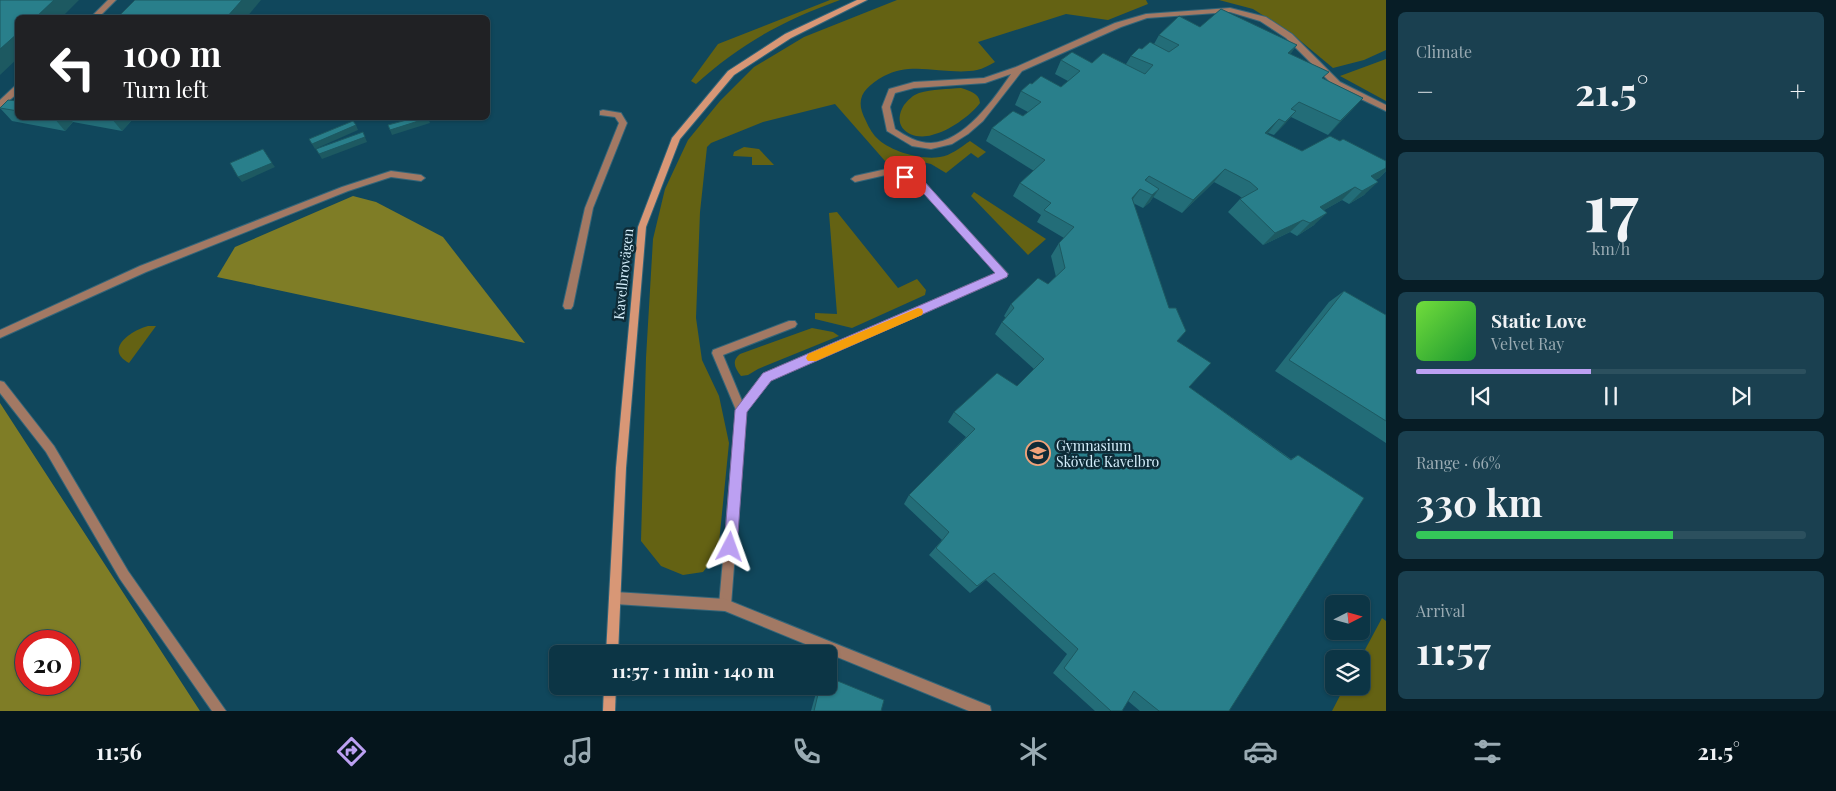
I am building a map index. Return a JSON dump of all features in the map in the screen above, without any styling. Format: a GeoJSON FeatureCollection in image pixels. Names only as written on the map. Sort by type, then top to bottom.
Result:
{"type":"FeatureCollection","features":[{"type":"Feature","properties":{"kind":"main road","name":"Kavelbrovägen"},"geometry":{"type":"LineString","coordinates":[[612,645],[622,468],[642,227],[676,138],[731,73],[788,36],[863,0]]}},
{"type":"Feature","properties":{"kind":"main road"},"geometry":{"type":"LineString","coordinates":[[609,711],[610,695]]}},
{"type":"Feature","properties":{"kind":"street"},"geometry":{"type":"LineString","coordinates":[[96,15],[112,0]]}},
{"type":"Feature","properties":{"kind":"street"},"geometry":{"type":"LineString","coordinates":[[1019,69],[989,111],[954,141],[933,146],[905,142],[891,131],[886,107],[892,91],[914,85],[984,80],[1019,69],[1118,25],[1146,16],[1230,10],[1263,19],[1289,36],[1337,84],[1386,108]]}},
{"type":"Feature","properties":{"kind":"street"},"geometry":{"type":"LineString","coordinates":[[0,105],[15,91]]}},
{"type":"Feature","properties":{"kind":"street"},"geometry":{"type":"LineString","coordinates":[[568,306],[589,208],[623,123],[618,114],[603,113]]}},
{"type":"Feature","properties":{"kind":"street"},"geometry":{"type":"LineString","coordinates":[[741,410],[767,377],[1003,274],[920,183],[891,171],[855,179]]}},
{"type":"Feature","properties":{"kind":"street"},"geometry":{"type":"LineString","coordinates":[[0,334],[143,270],[345,189],[391,174],[421,178]]}},
{"type":"Feature","properties":{"kind":"street"},"geometry":{"type":"LineString","coordinates":[[725,605],[741,410],[717,353],[792,324]]}},
{"type":"Feature","properties":{"kind":"street"},"geometry":{"type":"LineString","coordinates":[[0,385],[50,449],[124,575],[220,711]]}},
{"type":"Feature","properties":{"kind":"street"},"geometry":{"type":"LineString","coordinates":[[615,598],[725,605],[986,711]]}},
{"type":"Feature","properties":{"kind":"shaded area"},"geometry":{"type":"Polygon","coordinates":[[[830,0],[840,0],[800,16],[764,34],[729,57],[696,84],[691,81],[718,44],[830,0]]]}},
{"type":"Feature","properties":{"kind":"shaded area"},"geometry":{"type":"Polygon","coordinates":[[[897,0],[1146,0],[1148,4],[1108,20],[1066,14],[978,42],[995,62],[986,67],[966,71],[907,69],[895,71],[871,85],[861,100],[862,113],[871,131],[885,144],[899,151],[932,158],[948,155],[970,141],[986,152],[978,158],[971,153],[946,173],[931,164],[909,159],[885,161],[835,104],[763,122],[711,143],[707,147],[700,212],[696,318],[702,360],[719,396],[729,443],[718,553],[703,572],[683,575],[661,566],[641,541],[646,358],[653,239],[665,189],[688,140],[720,101],[754,67],[804,37],[897,0]]]}},
{"type":"Feature","properties":{"kind":"shaded area"},"geometry":{"type":"Polygon","coordinates":[[[1219,0],[1386,0],[1386,50],[1364,60],[1333,68],[1291,33],[1253,9],[1219,0]]]}},
{"type":"Feature","properties":{"kind":"shaded area"},"geometry":{"type":"Polygon","coordinates":[[[1386,59],[1386,101],[1340,76],[1386,59]]]}},
{"type":"Feature","properties":{"kind":"shaded area"},"geometry":{"type":"Polygon","coordinates":[[[961,88],[971,91],[978,97],[980,103],[959,122],[939,133],[924,136],[911,134],[901,126],[900,113],[904,105],[915,95],[940,89],[961,88]]]}},
{"type":"Feature","properties":{"kind":"shaded area"},"geometry":{"type":"Polygon","coordinates":[[[744,147],[759,149],[774,165],[752,165],[752,157],[733,156],[734,152],[744,147]]]}},
{"type":"Feature","properties":{"kind":"shaded area"},"geometry":{"type":"Polygon","coordinates":[[[974,192],[1046,239],[1028,255],[971,196],[974,192]]]}},
{"type":"Feature","properties":{"kind":"shaded area"},"geometry":{"type":"Polygon","coordinates":[[[353,196],[376,202],[443,237],[525,343],[217,277],[235,247],[353,196]]]}},
{"type":"Feature","properties":{"kind":"shaded area"},"geometry":{"type":"Polygon","coordinates":[[[837,212],[898,288],[917,279],[926,290],[925,295],[852,328],[815,319],[815,313],[837,314],[829,213],[837,212]]]}},
{"type":"Feature","properties":{"kind":"shaded area"},"geometry":{"type":"Polygon","coordinates":[[[148,326],[156,326],[129,363],[122,358],[119,346],[128,336],[148,326]]]}},
{"type":"Feature","properties":{"kind":"shaded area"},"geometry":{"type":"Polygon","coordinates":[[[812,328],[833,332],[839,336],[758,369],[748,375],[741,376],[737,370],[735,362],[740,354],[812,328]]]}},
{"type":"Feature","properties":{"kind":"shaded area"},"geometry":{"type":"Polygon","coordinates":[[[0,403],[200,711],[0,711],[0,403]]]}},
{"type":"Feature","properties":{"kind":"shaded area"},"geometry":{"type":"Polygon","coordinates":[[[1382,618],[1386,621],[1386,711],[1332,711],[1340,695],[1370,695],[1370,650],[1365,650],[1382,618]]]}},
{"type":"Feature","properties":{"kind":"building"},"geometry":{"type":"Polygon","coordinates":[[[0,0],[54,0],[38,15],[15,15],[15,36],[0,49],[0,0]]]}},
{"type":"Feature","properties":{"kind":"building"},"geometry":{"type":"Polygon","coordinates":[[[135,0],[242,0],[229,15],[120,15],[135,0]]]}},
{"type":"Feature","properties":{"kind":"building"},"geometry":{"type":"Polygon","coordinates":[[[1221,9],[1297,45],[1288,53],[1329,72],[1322,78],[1363,98],[1340,121],[1299,102],[1291,109],[1296,111],[1285,122],[1279,119],[1265,133],[1302,151],[1330,136],[1340,141],[1343,139],[1386,161],[1386,168],[1371,176],[1378,182],[1362,191],[1355,187],[1320,207],[1327,213],[1310,223],[1303,220],[1275,233],[1240,199],[1258,189],[1250,182],[1225,169],[1193,200],[1149,176],[1145,180],[1159,189],[1152,195],[1140,189],[1132,198],[1169,308],[1176,308],[1186,331],[1177,341],[1211,363],[1189,387],[1291,460],[1298,455],[1364,498],[1229,711],[1159,711],[1134,691],[1122,711],[1111,711],[1064,668],[1078,649],[994,573],[977,586],[936,548],[949,532],[909,495],[975,429],[954,412],[997,373],[1017,386],[1044,359],[1002,322],[1014,308],[1011,304],[1038,278],[1048,284],[1065,268],[1059,243],[1074,227],[1044,210],[1051,203],[1020,183],[1045,160],[992,128],[1013,111],[1023,116],[1041,102],[1021,91],[1030,83],[1032,84],[1041,76],[1061,87],[1080,71],[1061,60],[1072,52],[1092,63],[1103,53],[1145,74],[1153,65],[1131,56],[1139,48],[1142,49],[1150,42],[1169,52],[1179,45],[1159,35],[1179,16],[1200,27],[1221,9]]]}},
{"type":"Feature","properties":{"kind":"building"},"geometry":{"type":"Polygon","coordinates":[[[8,100],[15,101],[15,110],[0,108],[8,100]]]}},
{"type":"Feature","properties":{"kind":"building"},"geometry":{"type":"Polygon","coordinates":[[[407,120],[422,120],[390,130],[388,125],[407,120]]]}},
{"type":"Feature","properties":{"kind":"building"},"geometry":{"type":"Polygon","coordinates":[[[353,121],[356,125],[312,144],[309,139],[353,121]]]}},
{"type":"Feature","properties":{"kind":"building"},"geometry":{"type":"Polygon","coordinates":[[[363,132],[365,137],[319,154],[316,149],[363,132]]]}},
{"type":"Feature","properties":{"kind":"building"},"geometry":{"type":"Polygon","coordinates":[[[263,149],[272,163],[238,177],[230,163],[263,149]]]}},
{"type":"Feature","properties":{"kind":"building"},"geometry":{"type":"Polygon","coordinates":[[[1344,291],[1386,315],[1386,421],[1289,360],[1344,291]]]}},
{"type":"Feature","properties":{"kind":"building"},"geometry":{"type":"Polygon","coordinates":[[[837,681],[884,700],[881,711],[814,711],[818,695],[837,695],[837,681]]]}},
{"type":"Feature","properties":{"kind":"slow traffic"},"geometry":{"type":"LineString","coordinates":[[812,358],[918,312]]}},
{"type":"Feature","properties":{"kind":"place","name":"Gymnasium Skövde Kavelbro"},"geometry":{"type":"Point","coordinates":[1038,453]}},
{"type":"Feature","properties":{"kind":"route"},"geometry":{"type":"LineString","coordinates":[[730,547],[741,410],[767,377],[952,298],[1003,274],[920,183],[905,177]]}}]}
